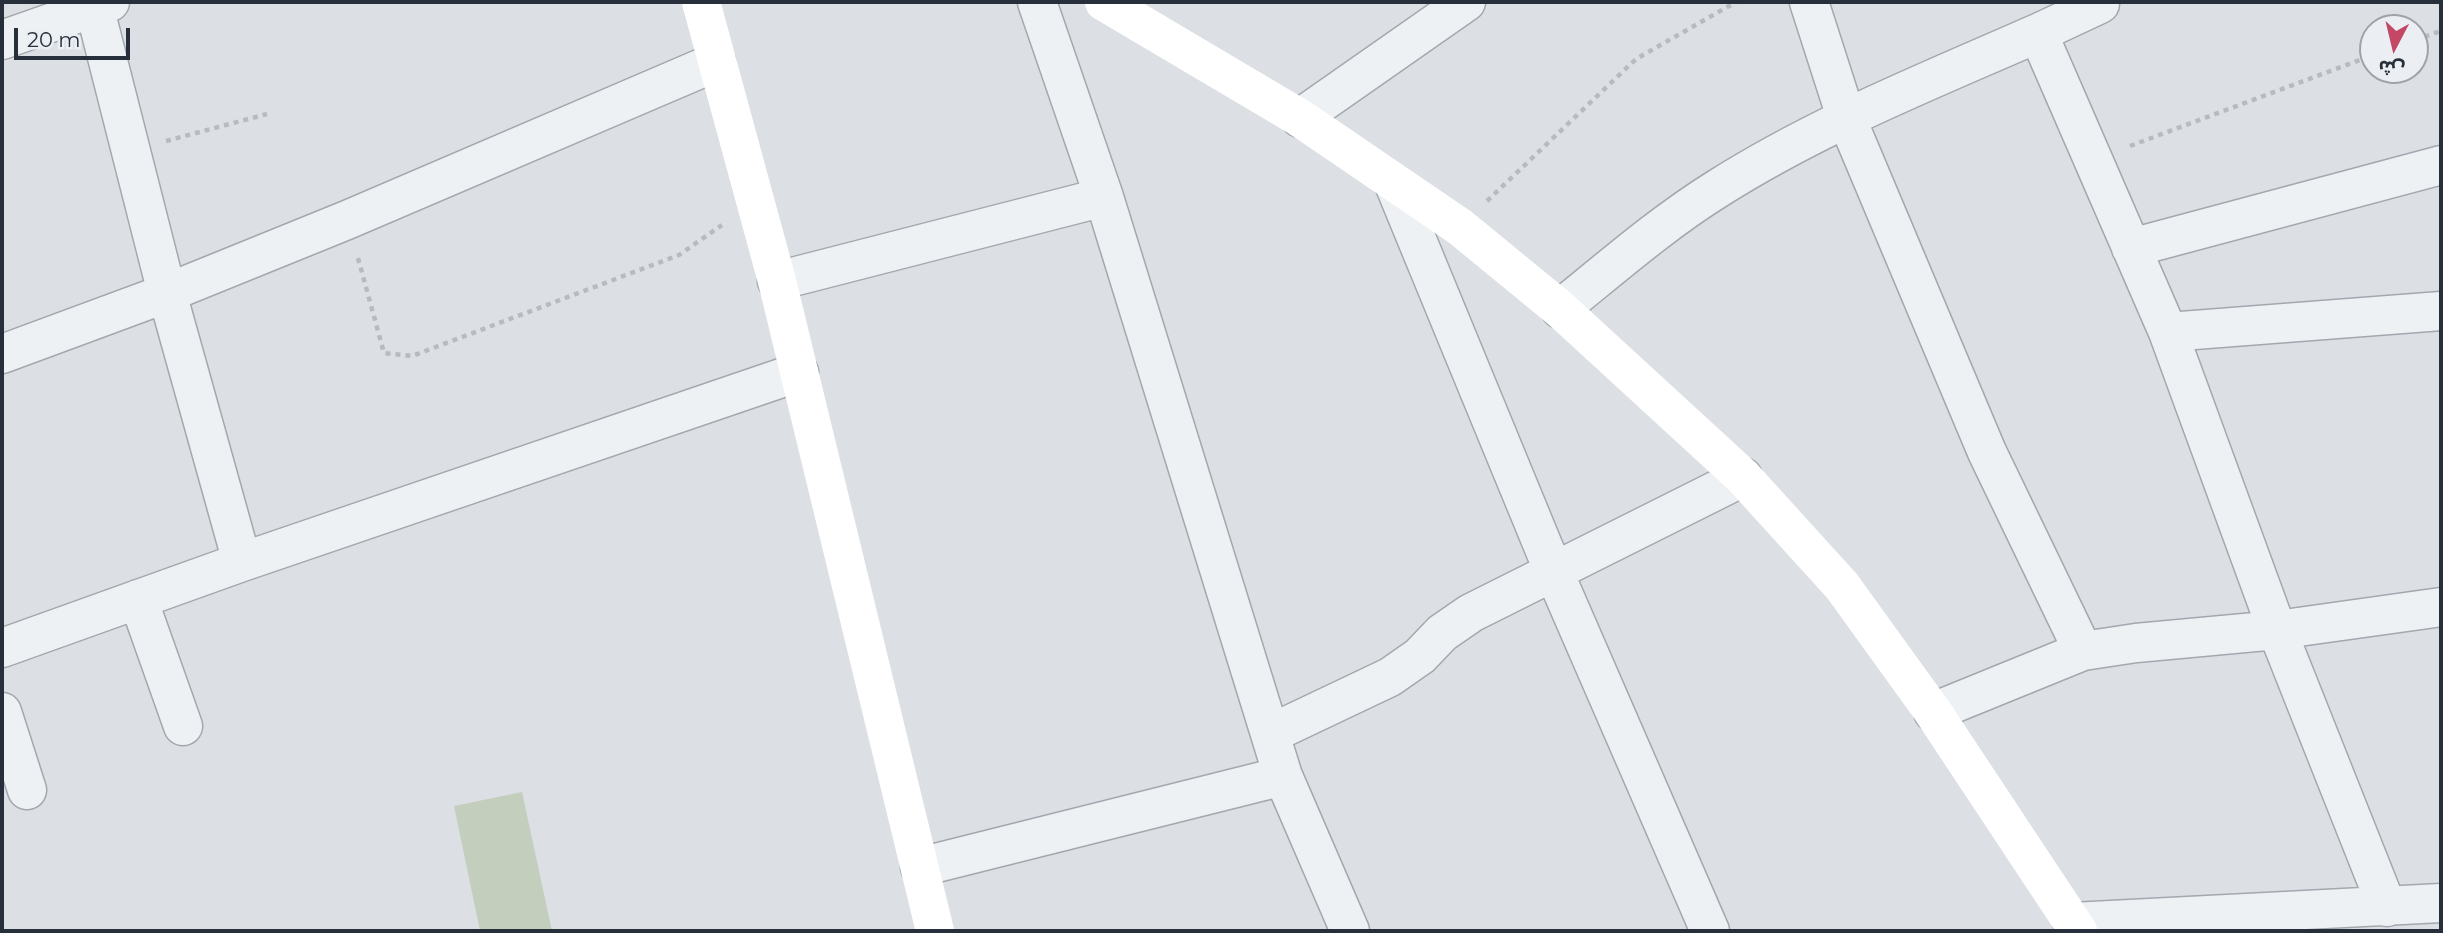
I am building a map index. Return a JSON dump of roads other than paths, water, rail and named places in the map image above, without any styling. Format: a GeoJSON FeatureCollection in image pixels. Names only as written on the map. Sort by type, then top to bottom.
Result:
{"type":"FeatureCollection","features":[{"type":"Feature","properties":{"kind":"street"},"geometry":{"type":"LineString","coordinates":[[701,2],[799,372],[935,931]]}},
{"type":"Feature","properties":{"kind":"street"},"geometry":{"type":"LineString","coordinates":[[1037,2],[1104,197],[1283,776],[1350,931]]}},
{"type":"Feature","properties":{"kind":"street"},"geometry":{"type":"LineString","coordinates":[[1104,2],[1300,118],[1460,227],[1560,309],[1743,477],[1842,586],[1933,712],[2075,926],[2441,904]]}},
{"type":"Feature","properties":{"kind":"street"},"geometry":{"type":"LineString","coordinates":[[1300,118],[1466,2]]}},
{"type":"Feature","properties":{"kind":"street"},"geometry":{"type":"LineString","coordinates":[[1809,2],[1846,117],[1987,452],[2083,651]]}},
{"type":"Feature","properties":{"kind":"street"},"geometry":{"type":"LineString","coordinates":[[1560,309],[1681,212],[1718,188],[1846,117],[2102,3]]}},
{"type":"Feature","properties":{"kind":"street"},"geometry":{"type":"LineString","coordinates":[[2,40],[99,4],[130,152],[242,562]]}},
{"type":"Feature","properties":{"kind":"street"},"geometry":{"type":"LineString","coordinates":[[2038,33],[2168,332],[2277,630],[2387,907]]}},
{"type":"Feature","properties":{"kind":"street"},"geometry":{"type":"LineString","coordinates":[[2,354],[167,293],[347,220],[716,62]]}},
{"type":"Feature","properties":{"kind":"street"},"geometry":{"type":"LineString","coordinates":[[2131,248],[2441,165]]}},
{"type":"Feature","properties":{"kind":"street"},"geometry":{"type":"LineString","coordinates":[[1394,184],[1553,570],[1710,931]]}},
{"type":"Feature","properties":{"kind":"street"},"geometry":{"type":"LineString","coordinates":[[776,281],[1104,197]]}},
{"type":"Feature","properties":{"kind":"street"},"geometry":{"type":"LineString","coordinates":[[2168,332],[2441,311]]}},
{"type":"Feature","properties":{"kind":"street"},"geometry":{"type":"LineString","coordinates":[[2,648],[242,562],[799,372]]}},
{"type":"Feature","properties":{"kind":"street"},"geometry":{"type":"LineString","coordinates":[[1270,734],[1390,677],[1420,656],[1451,626],[1471,614],[1553,570],[1743,477]]}},
{"type":"Feature","properties":{"kind":"street"},"geometry":{"type":"LineString","coordinates":[[138,600],[183,726]]}},
{"type":"Feature","properties":{"kind":"street"},"geometry":{"type":"LineString","coordinates":[[1933,712],[2083,651],[2136,643],[2277,630],[2441,607]]}},
{"type":"Feature","properties":{"kind":"street"},"geometry":{"type":"LineString","coordinates":[[2,712],[27,790]]}},
{"type":"Feature","properties":{"kind":"street"},"geometry":{"type":"LineString","coordinates":[[920,867],[1283,776]]}}]}
